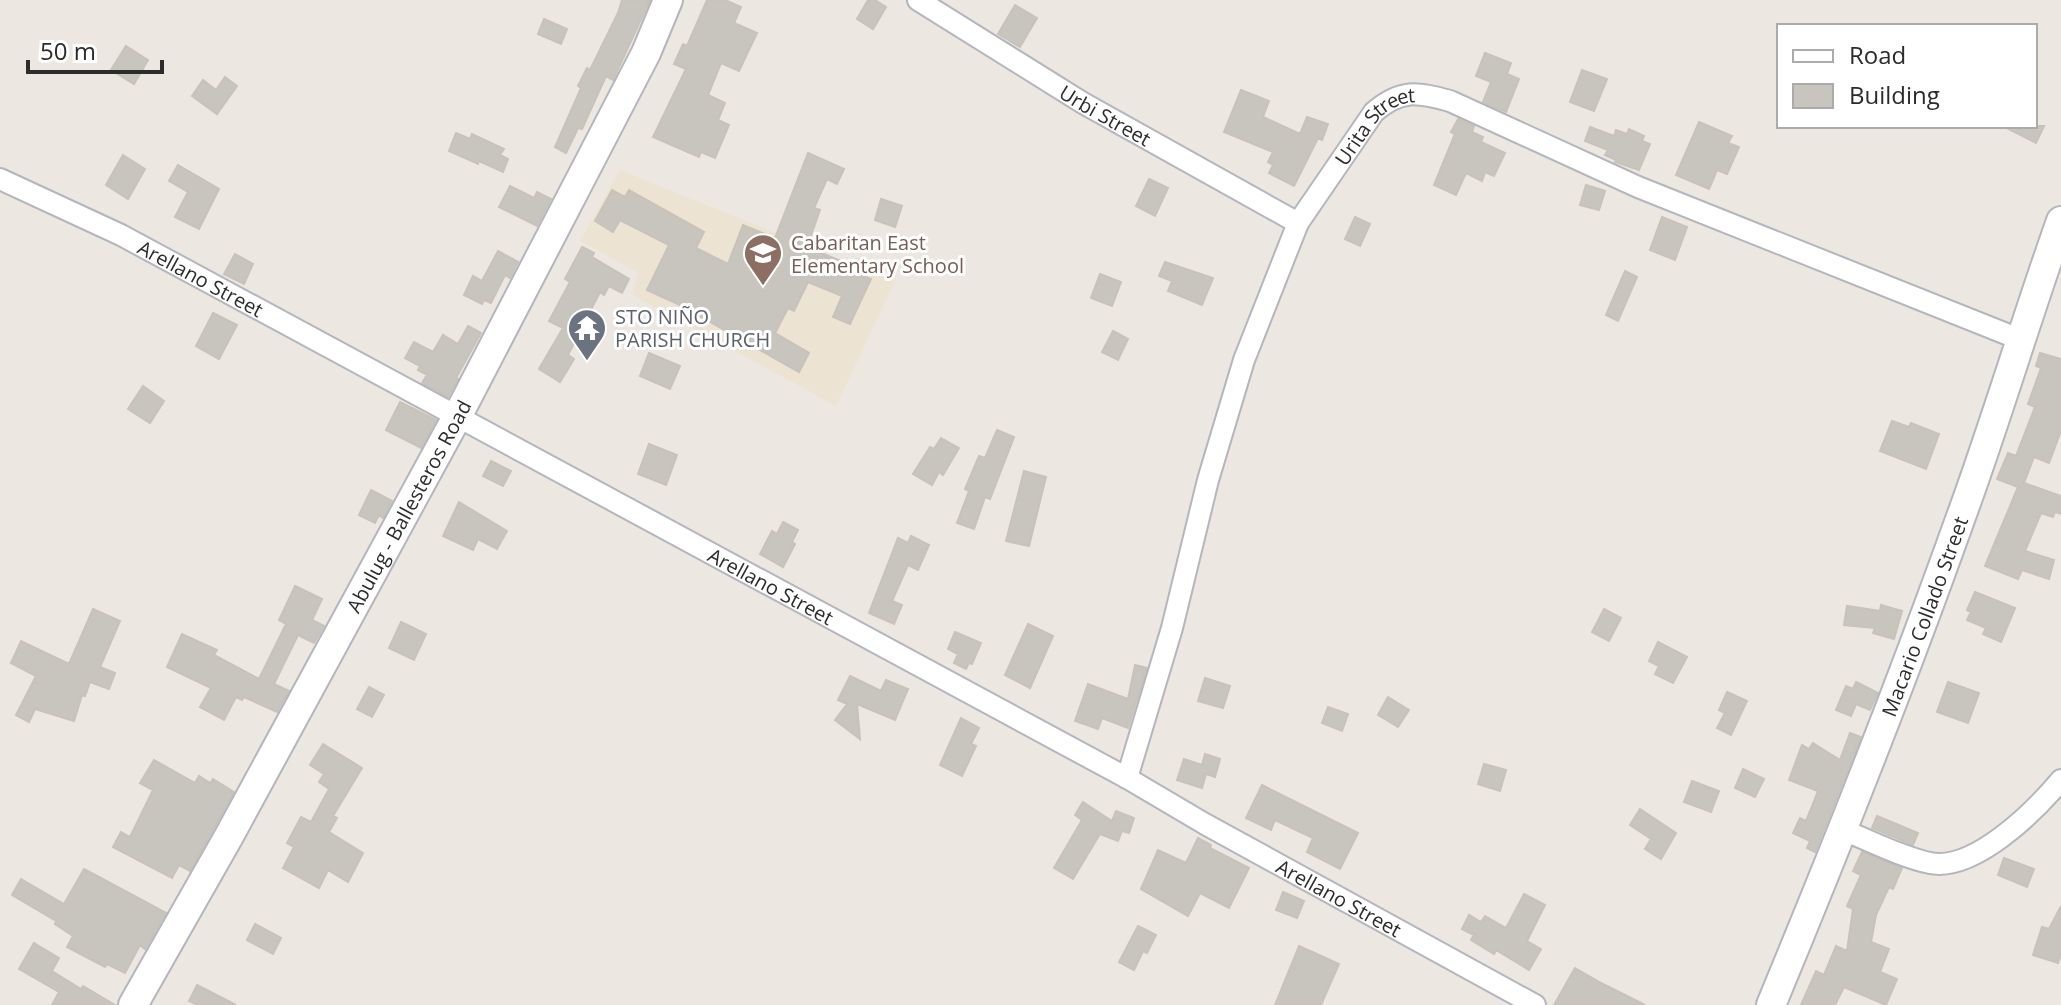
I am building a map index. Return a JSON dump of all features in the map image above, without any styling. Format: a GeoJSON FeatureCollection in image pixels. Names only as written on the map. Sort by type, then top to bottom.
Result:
{"type":"FeatureCollection","features":[{"type":"Feature","properties":{"kind":"main road","name":"Abulug - Ballesteros Road"},"geometry":{"type":"LineString","coordinates":[[133,1005],[229,836],[458,415],[646,53],[668,0]]}},
{"type":"Feature","properties":{"kind":"main road","name":"Macario Collado Street"},"geometry":{"type":"LineString","coordinates":[[1771,1005],[1874,756],[1960,522],[2061,221]]}},
{"type":"Feature","properties":{"kind":"street","name":"Urbi Street"},"geometry":{"type":"LineString","coordinates":[[918,0],[1083,103],[1298,223]]}},
{"type":"Feature","properties":{"kind":"street","name":"Urita Street"},"geometry":{"type":"LineString","coordinates":[[1127,778],[1172,628],[1208,480],[1244,360],[1298,223],[1374,112],[1389,99],[1407,93],[1450,101],[1638,187],[2019,339]]}},
{"type":"Feature","properties":{"kind":"street","name":"Arellano Street"},"geometry":{"type":"LineString","coordinates":[[0,179],[121,235],[458,415],[1127,778],[1535,1005]]}},
{"type":"Feature","properties":{"kind":"street"},"geometry":{"type":"LineString","coordinates":[[1843,830],[1931,863],[1950,864],[1977,853],[2013,827],[2061,780]]}},
{"type":"Feature","properties":{"kind":"shaded area","name":"Cabaritan East Elementary School"},"geometry":{"type":"Polygon","coordinates":[[[620,170],[895,281],[836,406],[631,294],[639,273],[580,241],[620,170]]]}},
{"type":"Feature","properties":{"kind":"building"},"geometry":{"type":"Polygon","coordinates":[[[622,0],[650,0],[613,80],[606,76],[582,129],[578,128],[566,153],[555,147],[581,88],[578,86],[587,68],[590,70],[622,0]]]}},
{"type":"Feature","properties":{"kind":"building"},"geometry":{"type":"Polygon","coordinates":[[[707,0],[725,0],[741,7],[734,23],[757,33],[739,71],[721,63],[708,95],[725,103],[718,120],[729,125],[715,158],[701,152],[699,157],[653,137],[686,69],[674,64],[683,44],[687,46],[707,0]]]}},
{"type":"Feature","properties":{"kind":"building"},"geometry":{"type":"Polygon","coordinates":[[[868,0],[875,0],[886,7],[873,29],[857,19],[868,0]]]}},
{"type":"Feature","properties":{"kind":"building"},"geometry":{"type":"Polygon","coordinates":[[[1015,5],[1037,18],[1020,47],[998,34],[1015,5]]]}},
{"type":"Feature","properties":{"kind":"building"},"geometry":{"type":"Polygon","coordinates":[[[544,19],[567,29],[561,44],[538,34],[544,19]]]}},
{"type":"Feature","properties":{"kind":"building"},"geometry":{"type":"Polygon","coordinates":[[[126,46],[148,60],[134,84],[111,70],[126,46]]]}},
{"type":"Feature","properties":{"kind":"building"},"geometry":{"type":"Polygon","coordinates":[[[1485,53],[1511,63],[1507,74],[1519,79],[1506,112],[1483,102],[1491,82],[1476,76],[1485,53]]]}},
{"type":"Feature","properties":{"kind":"building"},"geometry":{"type":"Polygon","coordinates":[[[1582,70],[1607,79],[1594,111],[1570,102],[1582,70]]]}},
{"type":"Feature","properties":{"kind":"building"},"geometry":{"type":"Polygon","coordinates":[[[225,77],[237,86],[217,114],[192,96],[203,80],[216,90],[225,77]]]}},
{"type":"Feature","properties":{"kind":"building"},"geometry":{"type":"Polygon","coordinates":[[[1241,90],[1269,101],[1263,117],[1300,134],[1307,117],[1328,124],[1322,140],[1318,138],[1294,186],[1269,173],[1273,165],[1268,162],[1273,152],[1224,132],[1241,90]]]}},
{"type":"Feature","properties":{"kind":"building"},"geometry":{"type":"Polygon","coordinates":[[[1458,119],[1474,126],[1472,132],[1483,137],[1481,142],[1505,153],[1494,176],[1485,172],[1482,181],[1466,173],[1456,195],[1434,185],[1458,119]]]}},
{"type":"Feature","properties":{"kind":"building"},"geometry":{"type":"Polygon","coordinates":[[[1699,122],[1732,136],[1728,143],[1739,147],[1727,174],[1717,170],[1709,189],[1676,175],[1699,122]]]}},
{"type":"Feature","properties":{"kind":"building"},"geometry":{"type":"Polygon","coordinates":[[[2044,126],[2036,143],[2007,128],[2044,126]]]}},
{"type":"Feature","properties":{"kind":"building"},"geometry":{"type":"Polygon","coordinates":[[[1590,127],[1614,136],[1616,130],[1627,134],[1629,129],[1644,136],[1642,141],[1650,144],[1639,170],[1615,162],[1605,155],[1608,150],[1585,141],[1590,127]]]}},
{"type":"Feature","properties":{"kind":"building"},"geometry":{"type":"Polygon","coordinates":[[[456,133],[470,139],[472,134],[504,149],[500,155],[508,159],[503,172],[449,151],[456,133]]]}},
{"type":"Feature","properties":{"kind":"building"},"geometry":{"type":"Polygon","coordinates":[[[808,153],[844,169],[837,184],[827,179],[814,208],[820,210],[807,247],[843,262],[841,267],[871,279],[850,324],[833,317],[842,296],[808,282],[794,311],[788,308],[775,333],[809,353],[799,372],[680,305],[647,290],[669,245],[620,220],[613,232],[595,221],[612,190],[625,197],[629,190],[704,232],[696,248],[728,264],[743,225],[775,238],[808,153]]]}},
{"type":"Feature","properties":{"kind":"building"},"geometry":{"type":"Polygon","coordinates":[[[123,155],[145,169],[128,199],[106,185],[123,155]]]}},
{"type":"Feature","properties":{"kind":"building"},"geometry":{"type":"Polygon","coordinates":[[[178,165],[219,189],[199,229],[175,217],[188,192],[169,181],[178,165]]]}},
{"type":"Feature","properties":{"kind":"building"},"geometry":{"type":"Polygon","coordinates":[[[1149,179],[1168,188],[1155,216],[1136,206],[1149,179]]]}},
{"type":"Feature","properties":{"kind":"building"},"geometry":{"type":"Polygon","coordinates":[[[1586,185],[1605,191],[1599,210],[1580,205],[1586,185]]]}},
{"type":"Feature","properties":{"kind":"building"},"geometry":{"type":"Polygon","coordinates":[[[510,186],[534,198],[537,192],[551,199],[537,226],[499,207],[510,186]]]}},
{"type":"Feature","properties":{"kind":"building"},"geometry":{"type":"Polygon","coordinates":[[[881,199],[902,206],[895,227],[875,220],[881,199]]]}},
{"type":"Feature","properties":{"kind":"building"},"geometry":{"type":"Polygon","coordinates":[[[1355,217],[1370,224],[1360,246],[1345,239],[1355,217]]]}},
{"type":"Feature","properties":{"kind":"building"},"geometry":{"type":"Polygon","coordinates":[[[1662,217],[1687,227],[1675,260],[1650,250],[1662,217]]]}},
{"type":"Feature","properties":{"kind":"building"},"geometry":{"type":"Polygon","coordinates":[[[582,247],[594,253],[592,257],[629,279],[622,293],[609,286],[604,295],[600,292],[568,355],[574,359],[560,382],[539,369],[563,328],[549,321],[570,282],[565,279],[582,247]]]}},
{"type":"Feature","properties":{"kind":"building"},"geometry":{"type":"Polygon","coordinates":[[[498,251],[518,262],[510,278],[505,275],[491,303],[484,300],[482,304],[464,295],[473,276],[482,281],[498,251]]]}},
{"type":"Feature","properties":{"kind":"building"},"geometry":{"type":"Polygon","coordinates":[[[235,254],[253,264],[244,284],[224,274],[235,254]]]}},
{"type":"Feature","properties":{"kind":"building"},"geometry":{"type":"Polygon","coordinates":[[[1165,262],[1213,278],[1202,305],[1168,291],[1172,281],[1159,276],[1165,262]]]}},
{"type":"Feature","properties":{"kind":"building"},"geometry":{"type":"Polygon","coordinates":[[[1625,271],[1637,277],[1618,321],[1606,315],[1625,271]]]}},
{"type":"Feature","properties":{"kind":"building"},"geometry":{"type":"Polygon","coordinates":[[[1100,274],[1121,282],[1112,306],[1091,298],[1100,274]]]}},
{"type":"Feature","properties":{"kind":"building"},"geometry":{"type":"Polygon","coordinates":[[[213,313],[237,325],[219,359],[196,346],[213,313]]]}},
{"type":"Feature","properties":{"kind":"building"},"geometry":{"type":"Polygon","coordinates":[[[468,326],[481,333],[448,397],[422,383],[427,375],[418,370],[420,366],[405,358],[414,342],[433,352],[443,335],[458,344],[468,326]]]}},
{"type":"Feature","properties":{"kind":"building"},"geometry":{"type":"Polygon","coordinates":[[[1113,331],[1128,339],[1118,360],[1102,352],[1113,331]]]}},
{"type":"Feature","properties":{"kind":"building"},"geometry":{"type":"Polygon","coordinates":[[[649,353],[680,366],[670,389],[640,376],[649,353]]]}},
{"type":"Feature","properties":{"kind":"building"},"geometry":{"type":"Polygon","coordinates":[[[2040,353],[2061,359],[2061,431],[2049,463],[2034,457],[2024,483],[2061,496],[2061,514],[2055,512],[2053,517],[2041,513],[2025,551],[2054,560],[2049,579],[2022,570],[2018,579],[1985,566],[2018,487],[1997,479],[2008,453],[2016,456],[2035,407],[2028,404],[2041,368],[2036,366],[2040,353]]]}},
{"type":"Feature","properties":{"kind":"building"},"geometry":{"type":"Polygon","coordinates":[[[143,386],[164,401],[150,423],[128,409],[143,386]]]}},
{"type":"Feature","properties":{"kind":"building"},"geometry":{"type":"Polygon","coordinates":[[[400,402],[436,420],[421,448],[386,430],[400,402]]]}},
{"type":"Feature","properties":{"kind":"building"},"geometry":{"type":"Polygon","coordinates":[[[1892,421],[1909,427],[1911,423],[1939,434],[1926,469],[1880,451],[1892,421]]]}},
{"type":"Feature","properties":{"kind":"building"},"geometry":{"type":"Polygon","coordinates":[[[997,430],[1014,437],[990,499],[985,497],[974,529],[957,523],[969,491],[965,489],[979,456],[985,458],[997,430]]]}},
{"type":"Feature","properties":{"kind":"building"},"geometry":{"type":"Polygon","coordinates":[[[941,438],[959,448],[943,475],[939,472],[932,485],[913,474],[930,447],[934,449],[941,438]]]}},
{"type":"Feature","properties":{"kind":"building"},"geometry":{"type":"Polygon","coordinates":[[[649,444],[677,455],[666,485],[638,474],[649,444]]]}},
{"type":"Feature","properties":{"kind":"building"},"geometry":{"type":"Polygon","coordinates":[[[491,461],[511,471],[503,486],[483,476],[491,461]]]}},
{"type":"Feature","properties":{"kind":"building"},"geometry":{"type":"Polygon","coordinates":[[[1024,471],[1046,477],[1029,546],[1006,541],[1024,471]]]}},
{"type":"Feature","properties":{"kind":"building"},"geometry":{"type":"Polygon","coordinates":[[[371,490],[392,501],[383,518],[379,515],[375,523],[359,515],[371,490]]]}},
{"type":"Feature","properties":{"kind":"building"},"geometry":{"type":"Polygon","coordinates":[[[459,502],[507,531],[497,549],[478,539],[473,550],[443,536],[459,502]]]}},
{"type":"Feature","properties":{"kind":"building"},"geometry":{"type":"Polygon","coordinates":[[[783,522],[798,530],[792,542],[795,544],[783,567],[760,554],[772,531],[777,534],[783,522]]]}},
{"type":"Feature","properties":{"kind":"building"},"geometry":{"type":"Polygon","coordinates":[[[911,536],[929,545],[918,570],[908,565],[892,601],[902,605],[894,624],[869,613],[898,538],[908,543],[911,536]]]}},
{"type":"Feature","properties":{"kind":"building"},"geometry":{"type":"Polygon","coordinates":[[[295,586],[322,599],[312,620],[324,626],[314,643],[298,635],[274,684],[289,691],[277,712],[244,697],[242,700],[236,697],[224,720],[200,707],[211,688],[167,667],[182,634],[217,650],[214,655],[259,679],[286,624],[279,620],[295,586]]]}},
{"type":"Feature","properties":{"kind":"building"},"geometry":{"type":"Polygon","coordinates":[[[1975,592],[2015,608],[2001,642],[1983,634],[1986,628],[1967,620],[1971,612],[1967,610],[1975,592]]]}},
{"type":"Feature","properties":{"kind":"building"},"geometry":{"type":"Polygon","coordinates":[[[1881,605],[1902,611],[1894,639],[1873,633],[1875,628],[1844,625],[1847,606],[1880,611],[1881,605]]]}},
{"type":"Feature","properties":{"kind":"building"},"geometry":{"type":"Polygon","coordinates":[[[93,609],[120,621],[100,667],[115,673],[109,689],[90,682],[85,696],[82,695],[74,721],[35,709],[29,722],[16,715],[36,676],[11,663],[21,641],[69,664],[93,609]]]}},
{"type":"Feature","properties":{"kind":"building"},"geometry":{"type":"Polygon","coordinates":[[[1604,609],[1621,618],[1609,641],[1592,632],[1604,609]]]}},
{"type":"Feature","properties":{"kind":"building"},"geometry":{"type":"Polygon","coordinates":[[[401,622],[426,634],[414,660],[389,648],[401,622]]]}},
{"type":"Feature","properties":{"kind":"building"},"geometry":{"type":"Polygon","coordinates":[[[1028,624],[1053,636],[1030,688],[1005,675],[1028,624]]]}},
{"type":"Feature","properties":{"kind":"building"},"geometry":{"type":"Polygon","coordinates":[[[955,632],[981,643],[972,664],[969,663],[966,669],[954,663],[958,654],[948,649],[955,632]]]}},
{"type":"Feature","properties":{"kind":"building"},"geometry":{"type":"Polygon","coordinates":[[[1658,642],[1687,657],[1673,683],[1655,674],[1659,666],[1649,661],[1658,642]]]}},
{"type":"Feature","properties":{"kind":"building"},"geometry":{"type":"Polygon","coordinates":[[[1135,665],[1147,668],[1128,728],[1102,718],[1098,729],[1075,721],[1088,684],[1128,699],[1135,665]]]}},
{"type":"Feature","properties":{"kind":"building"},"geometry":{"type":"Polygon","coordinates":[[[850,676],[881,691],[886,680],[908,689],[895,720],[857,704],[860,739],[835,720],[847,704],[838,700],[850,676]]]}},
{"type":"Feature","properties":{"kind":"building"},"geometry":{"type":"Polygon","coordinates":[[[1205,678],[1230,686],[1223,708],[1198,701],[1205,678]]]}},
{"type":"Feature","properties":{"kind":"building"},"geometry":{"type":"Polygon","coordinates":[[[1856,682],[1878,693],[1870,710],[1856,704],[1851,716],[1836,710],[1846,686],[1853,689],[1856,682]]]}},
{"type":"Feature","properties":{"kind":"building"},"geometry":{"type":"Polygon","coordinates":[[[1948,682],[1979,693],[1968,723],[1937,712],[1948,682]]]}},
{"type":"Feature","properties":{"kind":"building"},"geometry":{"type":"Polygon","coordinates":[[[369,687],[384,695],[372,717],[357,709],[369,687]]]}},
{"type":"Feature","properties":{"kind":"building"},"geometry":{"type":"Polygon","coordinates":[[[1727,692],[1747,701],[1731,735],[1717,728],[1725,713],[1719,710],[1727,692]]]}},
{"type":"Feature","properties":{"kind":"building"},"geometry":{"type":"Polygon","coordinates":[[[1388,697],[1409,710],[1398,727],[1378,715],[1388,697]]]}},
{"type":"Feature","properties":{"kind":"building"},"geometry":{"type":"Polygon","coordinates":[[[1328,707],[1348,714],[1342,731],[1322,723],[1328,707]]]}},
{"type":"Feature","properties":{"kind":"building"},"geometry":{"type":"Polygon","coordinates":[[[961,718],[979,728],[971,744],[976,746],[962,776],[940,765],[961,718]]]}},
{"type":"Feature","properties":{"kind":"building"},"geometry":{"type":"Polygon","coordinates":[[[1850,733],[1861,737],[1815,852],[1807,848],[1810,841],[1793,833],[1800,818],[1806,821],[1818,791],[1789,780],[1802,745],[1809,749],[1813,743],[1840,760],[1850,733]]]}},
{"type":"Feature","properties":{"kind":"building"},"geometry":{"type":"Polygon","coordinates":[[[323,744],[362,768],[333,816],[337,818],[329,832],[363,853],[348,882],[328,870],[319,888],[283,868],[294,847],[287,843],[301,817],[311,822],[329,789],[319,782],[324,774],[310,765],[323,744]]]}},
{"type":"Feature","properties":{"kind":"building"},"geometry":{"type":"Polygon","coordinates":[[[1205,754],[1220,759],[1215,777],[1206,774],[1202,788],[1177,780],[1184,759],[1202,765],[1205,754]]]}},
{"type":"Feature","properties":{"kind":"building"},"geometry":{"type":"Polygon","coordinates":[[[154,760],[195,783],[199,776],[210,783],[213,779],[234,792],[190,871],[179,865],[172,878],[113,847],[121,832],[130,837],[153,790],[140,783],[154,760]]]}},
{"type":"Feature","properties":{"kind":"building"},"geometry":{"type":"Polygon","coordinates":[[[1484,764],[1506,770],[1500,791],[1478,784],[1484,764]]]}},
{"type":"Feature","properties":{"kind":"building"},"geometry":{"type":"Polygon","coordinates":[[[1743,769],[1764,779],[1755,797],[1735,788],[1743,769]]]}},
{"type":"Feature","properties":{"kind":"building"},"geometry":{"type":"Polygon","coordinates":[[[1692,781],[1719,791],[1711,812],[1684,802],[1692,781]]]}},
{"type":"Feature","properties":{"kind":"building"},"geometry":{"type":"Polygon","coordinates":[[[1262,785],[1358,833],[1340,869],[1307,852],[1313,838],[1275,820],[1271,830],[1246,818],[1262,785]]]}},
{"type":"Feature","properties":{"kind":"building"},"geometry":{"type":"Polygon","coordinates":[[[1083,802],[1112,821],[1116,811],[1134,818],[1129,833],[1122,831],[1118,841],[1100,834],[1073,879],[1054,868],[1082,820],[1075,815],[1083,802]]]}},
{"type":"Feature","properties":{"kind":"building"},"geometry":{"type":"Polygon","coordinates":[[[1640,809],[1676,833],[1661,859],[1645,849],[1651,839],[1630,825],[1640,809]]]}},
{"type":"Feature","properties":{"kind":"building"},"geometry":{"type":"Polygon","coordinates":[[[1877,816],[1918,833],[1913,845],[1872,828],[1877,816]]]}},
{"type":"Feature","properties":{"kind":"building"},"geometry":{"type":"Polygon","coordinates":[[[1198,838],[1211,845],[1210,848],[1249,868],[1229,908],[1200,893],[1188,916],[1141,889],[1158,850],[1186,863],[1198,838]]]}},
{"type":"Feature","properties":{"kind":"building"},"geometry":{"type":"Polygon","coordinates":[[[1862,852],[1902,868],[1876,915],[1871,942],[1889,949],[1880,972],[1897,979],[1886,1005],[1844,987],[1835,1005],[1801,1005],[1816,971],[1824,975],[1836,946],[1847,951],[1853,909],[1847,906],[1861,875],[1853,871],[1862,852]]]}},
{"type":"Feature","properties":{"kind":"building"},"geometry":{"type":"Polygon","coordinates":[[[2004,858],[2034,869],[2027,887],[1998,875],[2004,858]]]}},
{"type":"Feature","properties":{"kind":"building"},"geometry":{"type":"Polygon","coordinates":[[[84,869],[166,913],[145,949],[140,945],[125,973],[107,964],[105,967],[67,947],[73,936],[55,924],[56,921],[12,895],[21,879],[64,904],[84,869]]]}},
{"type":"Feature","properties":{"kind":"building"},"geometry":{"type":"Polygon","coordinates":[[[1283,892],[1304,901],[1297,918],[1276,910],[1283,892]]]}},
{"type":"Feature","properties":{"kind":"building"},"geometry":{"type":"Polygon","coordinates":[[[1524,894],[1545,905],[1527,941],[1541,949],[1529,970],[1496,950],[1494,954],[1471,940],[1474,935],[1462,929],[1469,915],[1481,922],[1485,916],[1506,928],[1524,894]]]}},
{"type":"Feature","properties":{"kind":"building"},"geometry":{"type":"Polygon","coordinates":[[[2061,906],[2061,954],[2058,963],[2033,955],[2042,927],[2049,929],[2061,906]]]}},
{"type":"Feature","properties":{"kind":"building"},"geometry":{"type":"Polygon","coordinates":[[[255,924],[281,938],[273,954],[247,940],[255,924]]]}},
{"type":"Feature","properties":{"kind":"building"},"geometry":{"type":"Polygon","coordinates":[[[1138,926],[1156,935],[1147,953],[1143,951],[1134,970],[1119,962],[1138,926]]]}},
{"type":"Feature","properties":{"kind":"building"},"geometry":{"type":"Polygon","coordinates":[[[34,943],[59,958],[52,971],[115,1005],[52,1005],[59,992],[19,969],[34,943]]]}},
{"type":"Feature","properties":{"kind":"building"},"geometry":{"type":"Polygon","coordinates":[[[1299,946],[1339,964],[1321,1005],[1275,1005],[1299,946]]]}},
{"type":"Feature","properties":{"kind":"building"},"geometry":{"type":"Polygon","coordinates":[[[1575,968],[1601,983],[1645,1005],[1554,1005],[1575,968]]]}},
{"type":"Feature","properties":{"kind":"building"},"geometry":{"type":"Polygon","coordinates":[[[197,985],[236,1005],[198,1005],[189,1001],[197,985]]]}},
{"type":"Feature","properties":{"kind":"place","name":"Cabaritan East Elementary School"},"geometry":{"type":"Point","coordinates":[763,287]}},
{"type":"Feature","properties":{"kind":"place","name":"STO NIÑO PARISH CHURCH"},"geometry":{"type":"Point","coordinates":[587,362]}}]}
